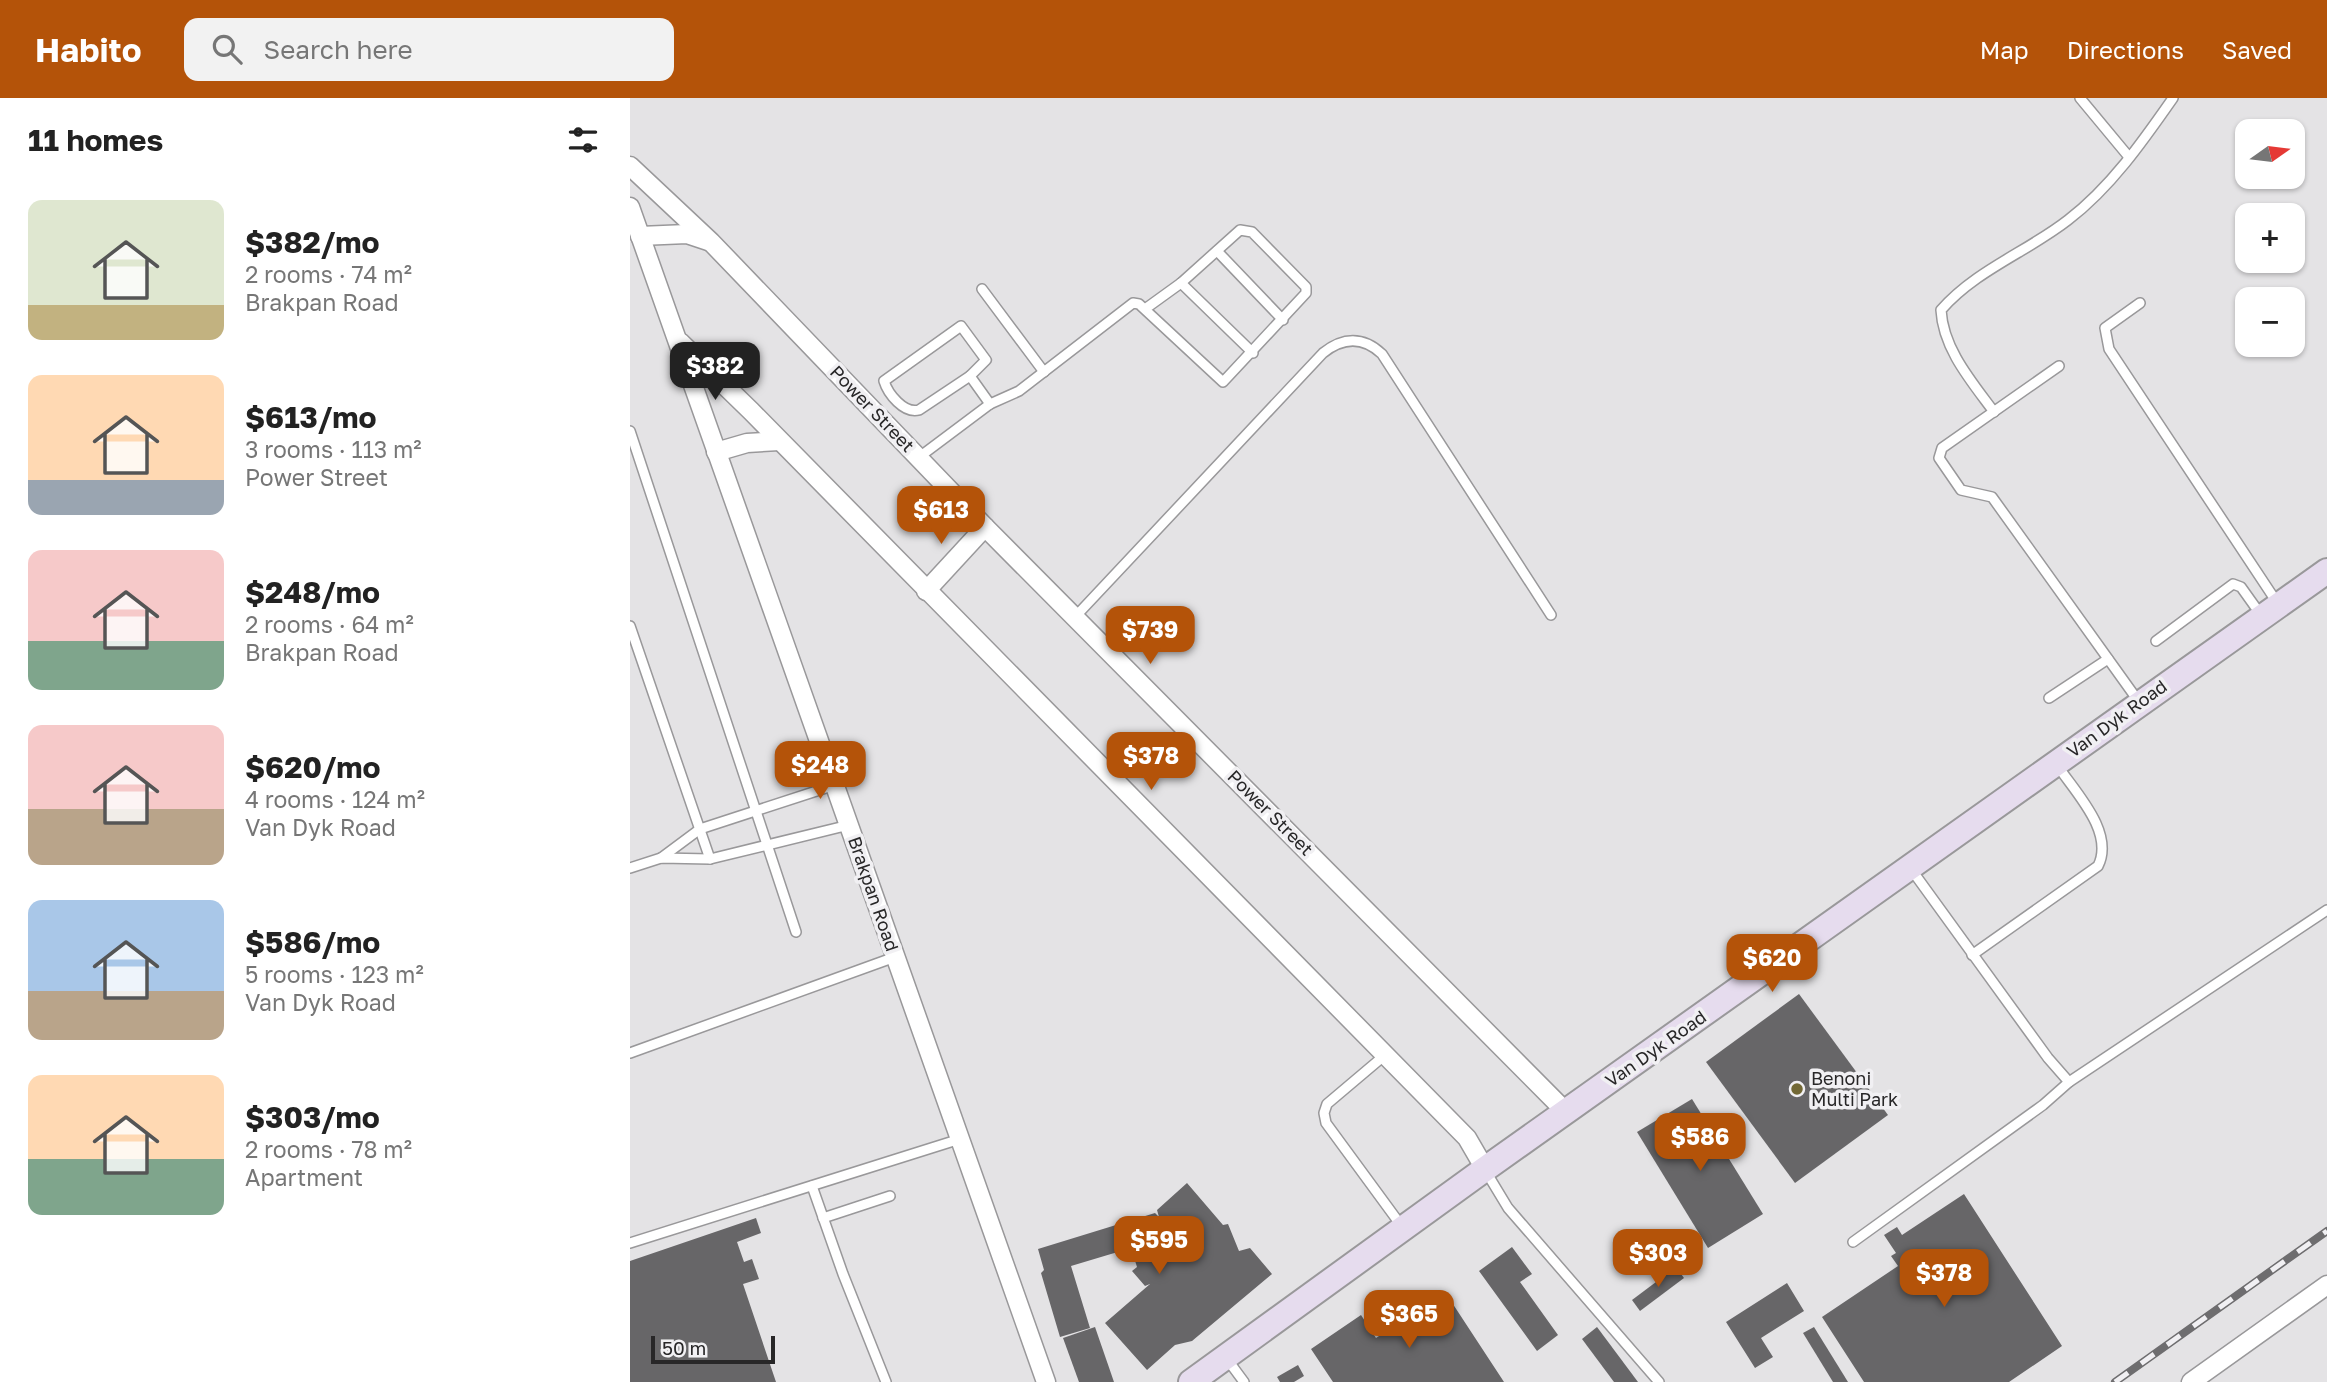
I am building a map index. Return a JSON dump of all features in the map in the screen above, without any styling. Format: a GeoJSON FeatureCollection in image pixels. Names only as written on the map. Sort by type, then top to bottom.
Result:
{"type":"FeatureCollection","features":[{"type":"Feature","properties":{"kind":"main road","name":"Van Dyk Road"},"geometry":{"type":"LineString","coordinates":[[1191,1382],[1485,1169],[2327,571]]}},
{"type":"Feature","properties":{"kind":"street","name":"Power Street"},"geometry":{"type":"LineString","coordinates":[[630,166],[711,242],[985,527],[1566,1112]]}},
{"type":"Feature","properties":{"kind":"street","name":"Brakpan Road"},"geometry":{"type":"LineString","coordinates":[[630,207],[1046,1382]]}},
{"type":"Feature","properties":{"kind":"street"},"geometry":{"type":"LineString","coordinates":[[640,236],[687,234],[711,242]]}},
{"type":"Feature","properties":{"kind":"street"},"geometry":{"type":"LineString","coordinates":[[677,339],[1467,1138],[1485,1169]]}},
{"type":"Feature","properties":{"kind":"street"},"geometry":{"type":"LineString","coordinates":[[716,452],[747,443],[779,441]]}},
{"type":"Feature","properties":{"kind":"street"},"geometry":{"type":"LineString","coordinates":[[926,592],[985,527]]}},
{"type":"Feature","properties":{"kind":"street"},"geometry":{"type":"LineString","coordinates":[[2191,1382],[2327,1285]]}},
{"type":"Feature","properties":{"kind":"lane"},"geometry":{"type":"LineString","coordinates":[[2080,98],[2129,158]]}},
{"type":"Feature","properties":{"kind":"lane"},"geometry":{"type":"LineString","coordinates":[[1994,412],[1955,357],[1942,326],[1941,310],[1975,279],[2068,220],[2129,158],[2173,98]]}},
{"type":"Feature","properties":{"kind":"lane"},"geometry":{"type":"LineString","coordinates":[[918,458],[990,404],[1019,391],[1133,303],[1145,309],[1220,381],[1226,380],[1253,353],[1306,293],[1303,281],[1252,232],[1240,230],[1181,283],[1145,309]]}},
{"type":"Feature","properties":{"kind":"lane"},"geometry":{"type":"LineString","coordinates":[[1217,251],[1283,320]]}},
{"type":"Feature","properties":{"kind":"lane"},"geometry":{"type":"LineString","coordinates":[[1181,283],[1253,353]]}},
{"type":"Feature","properties":{"kind":"lane"},"geometry":{"type":"LineString","coordinates":[[982,289],[1044,372]]}},
{"type":"Feature","properties":{"kind":"lane"},"geometry":{"type":"LineString","coordinates":[[2140,303],[2105,328],[2109,349],[2270,611]]}},
{"type":"Feature","properties":{"kind":"lane"},"geometry":{"type":"LineString","coordinates":[[961,326],[986,360],[970,376],[912,412],[905,409],[884,384],[888,375],[961,326]]}},
{"type":"Feature","properties":{"kind":"lane"},"geometry":{"type":"LineString","coordinates":[[1075,617],[1323,352],[1344,340],[1356,340],[1375,348],[1381,354],[1551,615]]}},
{"type":"Feature","properties":{"kind":"lane"},"geometry":{"type":"LineString","coordinates":[[2059,366],[1942,448],[1939,458],[1961,490],[1992,497],[2140,703]]}},
{"type":"Feature","properties":{"kind":"lane"},"geometry":{"type":"LineString","coordinates":[[970,376],[990,404]]}},
{"type":"Feature","properties":{"kind":"lane"},"geometry":{"type":"LineString","coordinates":[[630,431],[796,932]]}},
{"type":"Feature","properties":{"kind":"lane"},"geometry":{"type":"LineString","coordinates":[[2156,641],[2233,584],[2241,587],[2270,611]]}},
{"type":"Feature","properties":{"kind":"lane"},"geometry":{"type":"LineString","coordinates":[[630,626],[710,859]]}},
{"type":"Feature","properties":{"kind":"lane"},"geometry":{"type":"LineString","coordinates":[[2049,698],[2108,659]]}},
{"type":"Feature","properties":{"kind":"lane"},"geometry":{"type":"LineString","coordinates":[[1972,955],[2098,866],[2101,859],[2099,832],[2056,764]]}},
{"type":"Feature","properties":{"kind":"lane"},"geometry":{"type":"LineString","coordinates":[[630,868],[661,858],[701,829],[835,785]]}},
{"type":"Feature","properties":{"kind":"lane"},"geometry":{"type":"LineString","coordinates":[[661,858],[710,859],[849,825]]}},
{"type":"Feature","properties":{"kind":"lane"},"geometry":{"type":"LineString","coordinates":[[1910,868],[1972,955],[2069,1082]]}},
{"type":"Feature","properties":{"kind":"lane"},"geometry":{"type":"LineString","coordinates":[[1853,1242],[2043,1105],[2069,1082],[2327,910]]}},
{"type":"Feature","properties":{"kind":"lane"},"geometry":{"type":"LineString","coordinates":[[630,1053],[895,957]]}},
{"type":"Feature","properties":{"kind":"lane"},"geometry":{"type":"LineString","coordinates":[[1385,1055],[1327,1104],[1324,1113],[1326,1123],[1403,1228]]}},
{"type":"Feature","properties":{"kind":"lane"},"geometry":{"type":"LineString","coordinates":[[630,1243],[960,1139]]}},
{"type":"Feature","properties":{"kind":"lane"},"geometry":{"type":"LineString","coordinates":[[1485,1169],[1508,1208],[1525,1230],[1659,1382]]}},
{"type":"Feature","properties":{"kind":"lane"},"geometry":{"type":"LineString","coordinates":[[812,1186],[886,1382]]}},
{"type":"Feature","properties":{"kind":"lane"},"geometry":{"type":"LineString","coordinates":[[823,1218],[890,1196]]}},
{"type":"Feature","properties":{"kind":"lane"},"geometry":{"type":"LineString","coordinates":[[1226,1357],[1244,1382]]}},
{"type":"Feature","properties":{"kind":"building","name":"Benoni Multi Park"},"geometry":{"type":"Polygon","coordinates":[[[1799,994],[1888,1115],[1795,1183],[1706,1062],[1799,994]]]}},
{"type":"Feature","properties":{"kind":"building"},"geometry":{"type":"Polygon","coordinates":[[[1692,1099],[1763,1214],[1708,1248],[1637,1132],[1692,1099]]]}},
{"type":"Feature","properties":{"kind":"building"},"geometry":{"type":"Polygon","coordinates":[[[1187,1183],[1223,1225],[1228,1224],[1239,1251],[1250,1248],[1272,1274],[1192,1341],[1175,1345],[1147,1370],[1105,1323],[1150,1284],[1145,1286],[1132,1271],[1137,1267],[1131,1248],[1071,1266],[1090,1328],[1060,1337],[1041,1273],[1044,1270],[1038,1249],[1155,1213],[1159,1217],[1157,1210],[1187,1183]]]}},
{"type":"Feature","properties":{"kind":"building"},"geometry":{"type":"Polygon","coordinates":[[[1964,1194],[2062,1346],[2009,1382],[1864,1382],[1822,1317],[1898,1266],[1891,1256],[1896,1253],[1884,1235],[1897,1227],[1902,1235],[1964,1194]]]}},
{"type":"Feature","properties":{"kind":"building"},"geometry":{"type":"Polygon","coordinates":[[[756,1218],[761,1233],[737,1242],[744,1262],[752,1259],[759,1279],[743,1284],[776,1382],[630,1382],[630,1261],[756,1218]]]}},
{"type":"Feature","properties":{"kind":"building"},"geometry":{"type":"Polygon","coordinates":[[[1512,1247],[1532,1274],[1520,1282],[1558,1335],[1537,1351],[1479,1271],[1512,1247]]]}},
{"type":"Feature","properties":{"kind":"building"},"geometry":{"type":"Polygon","coordinates":[[[1676,1267],[1684,1278],[1640,1311],[1632,1300],[1676,1267]]]}},
{"type":"Feature","properties":{"kind":"building"},"geometry":{"type":"Polygon","coordinates":[[[1787,1283],[1804,1311],[1761,1338],[1773,1357],[1755,1368],[1726,1322],[1787,1283]]]}},
{"type":"Feature","properties":{"kind":"building"},"geometry":{"type":"Polygon","coordinates":[[[1445,1292],[1504,1382],[1333,1382],[1311,1349],[1361,1315],[1376,1338],[1445,1292]]]}},
{"type":"Feature","properties":{"kind":"building"},"geometry":{"type":"Polygon","coordinates":[[[1095,1327],[1114,1382],[1079,1382],[1063,1338],[1095,1327]]]}},
{"type":"Feature","properties":{"kind":"building"},"geometry":{"type":"Polygon","coordinates":[[[1597,1327],[1638,1382],[1614,1382],[1582,1339],[1597,1327]]]}},
{"type":"Feature","properties":{"kind":"building"},"geometry":{"type":"Polygon","coordinates":[[[1814,1327],[1848,1382],[1833,1382],[1803,1333],[1814,1327]]]}},
{"type":"Feature","properties":{"kind":"building"},"geometry":{"type":"Polygon","coordinates":[[[1298,1365],[1304,1376],[1294,1382],[1280,1382],[1277,1377],[1298,1365]]]}},
{"type":"Feature","properties":{"kind":"railway"},"geometry":{"type":"LineString","coordinates":[[2115,1382],[2327,1231]]}},
{"type":"Feature","properties":{"kind":"place","name":"Benoni Multi Park"},"geometry":{"type":"Point","coordinates":[1797,1089]}}]}
